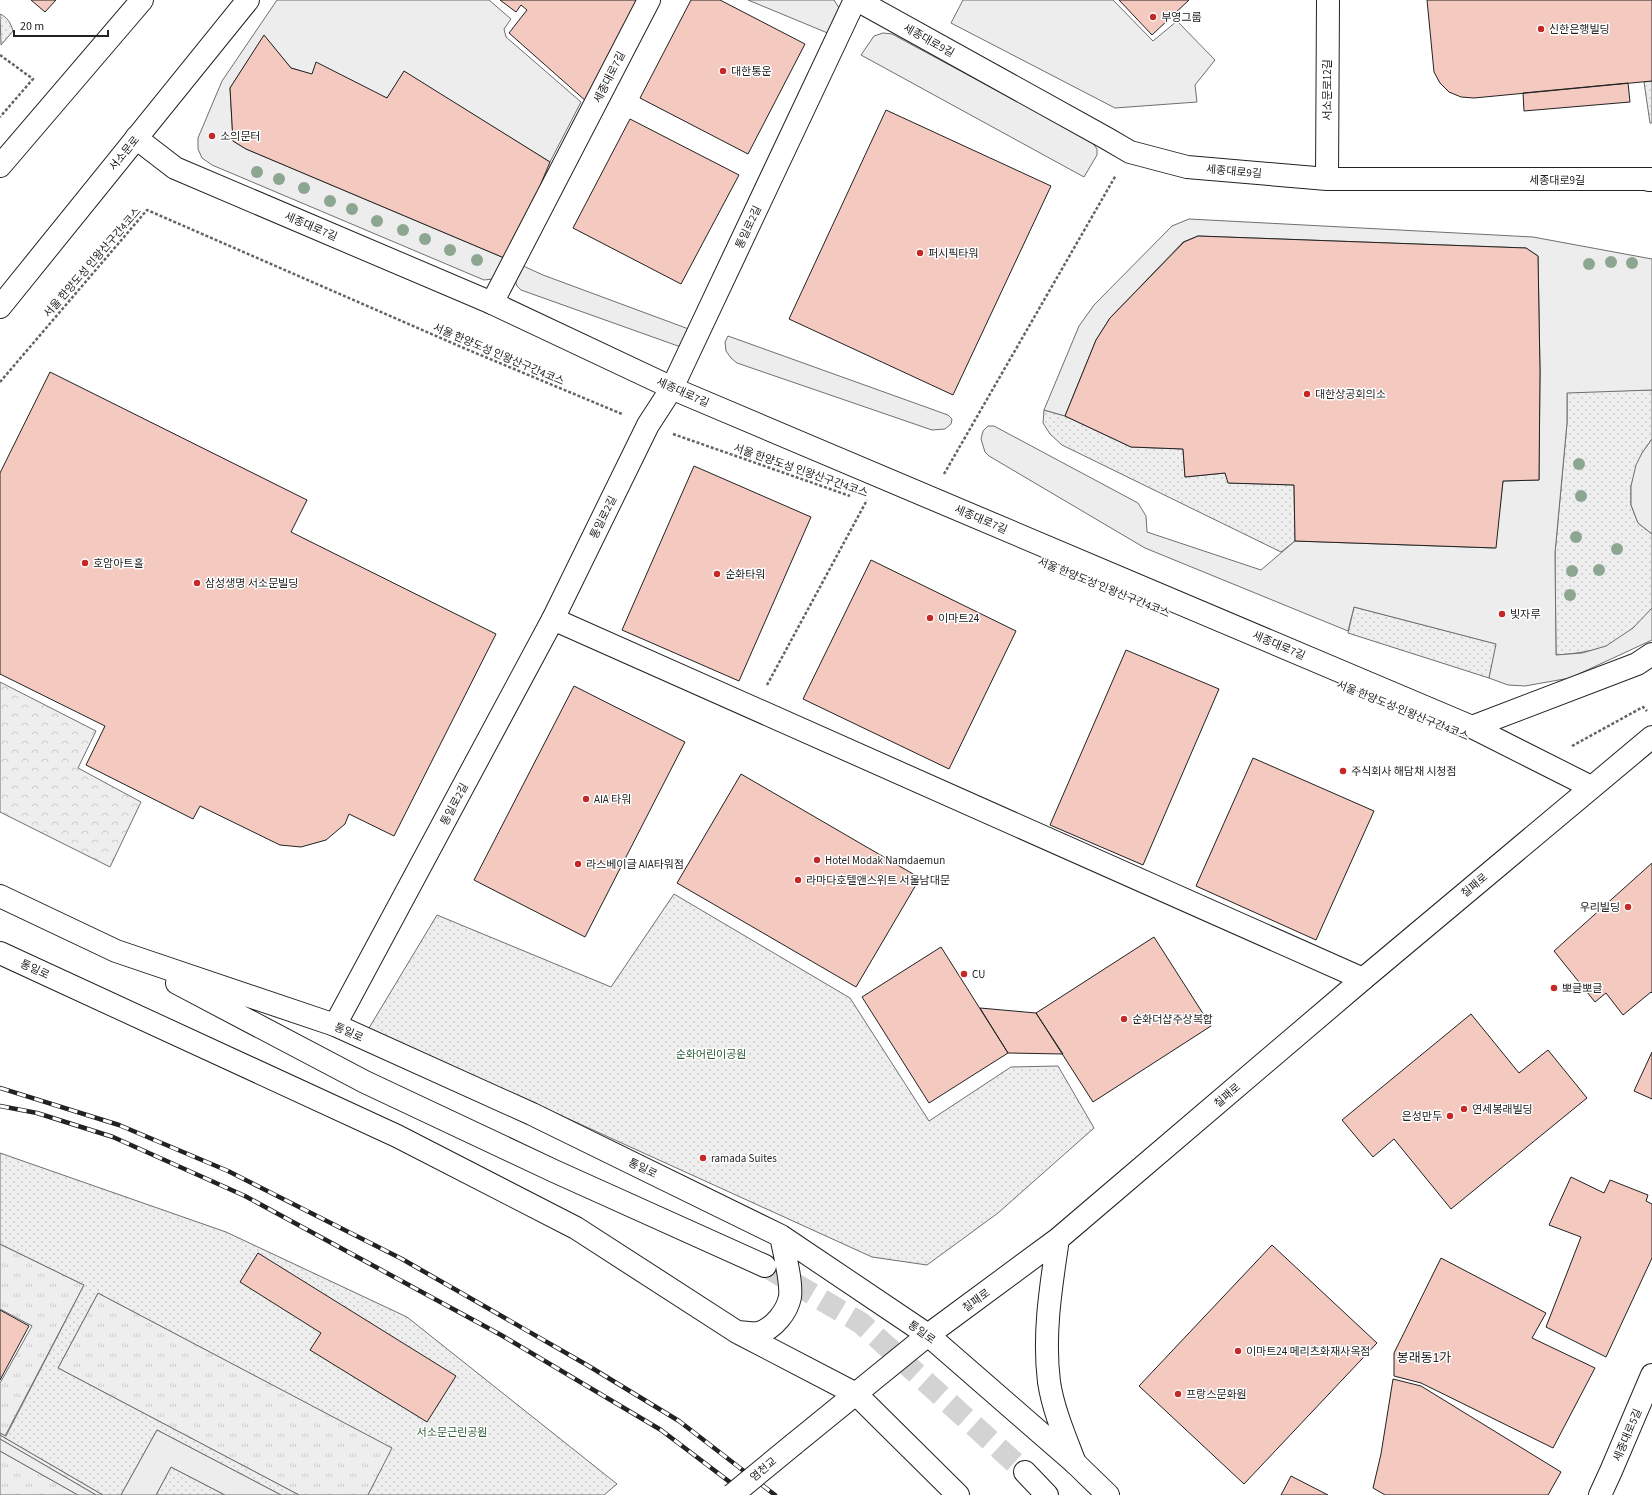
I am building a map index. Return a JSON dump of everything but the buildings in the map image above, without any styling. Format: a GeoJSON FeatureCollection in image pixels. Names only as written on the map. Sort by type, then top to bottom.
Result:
{"type":"FeatureCollection","features":[{"type":"Feature","properties":{"kind":"street"},"geometry":{"type":"LineString","coordinates":[[0,166],[142,0]]}},
{"type":"Feature","properties":{"kind":"street","name":"서소문로"},"geometry":{"type":"LineString","coordinates":[[0,307],[248,0]]}},
{"type":"Feature","properties":{"kind":"street","name":"세종대로7길"},"geometry":{"type":"LineString","coordinates":[[492,303],[649,0]]}},
{"type":"Feature","properties":{"kind":"street","name":"세종대로9길"},"geometry":{"type":"LineString","coordinates":[[856,0],[1130,152],[1187,167],[1327,179],[1651,180]]}},
{"type":"Feature","properties":{"kind":"street","name":"통일로2길"},"geometry":{"type":"LineString","coordinates":[[335,1025],[553,619],[648,425],[672,388],[856,0]]}},
{"type":"Feature","properties":{"kind":"street","name":"서소문로12길"},"geometry":{"type":"LineString","coordinates":[[1327,179],[1328,0]]}},
{"type":"Feature","properties":{"kind":"street","name":"세종대로7길"},"geometry":{"type":"LineString","coordinates":[[136,138],[175,168],[492,303],[672,388],[1472,727],[1591,787]]}},
{"type":"Feature","properties":{"kind":"street"},"geometry":{"type":"LineString","coordinates":[[553,619],[1363,979]]}},
{"type":"Feature","properties":{"kind":"street"},"geometry":{"type":"LineString","coordinates":[[1472,727],[1637,664],[1652,654]]}},
{"type":"Feature","properties":{"kind":"street","name":"칠패로"},"geometry":{"type":"LineString","coordinates":[[794,1444],[928,1334],[1058,1239],[1363,979],[1652,737]]}},
{"type":"Feature","properties":{"kind":"street","name":"통일로"},"geometry":{"type":"LineString","coordinates":[[0,896],[116,951],[365,1082],[554,1171],[765,1266]]}},
{"type":"Feature","properties":{"kind":"street","name":"통일로"},"geometry":{"type":"LineString","coordinates":[[116,951],[335,1025],[532,1114],[781,1236],[928,1334],[1075,1463],[1108,1495]]}},
{"type":"Feature","properties":{"kind":"street","name":"통일로"},"geometry":{"type":"LineString","coordinates":[[0,953],[397,1136],[576,1228],[737,1332],[856,1394],[958,1495]]}},
{"type":"Feature","properties":{"kind":"street"},"geometry":{"type":"LineString","coordinates":[[737,1332],[758,1333],[766,1330],[776,1322],[785,1310],[790,1297],[790,1283],[781,1236]]}},
{"type":"Feature","properties":{"kind":"street"},"geometry":{"type":"LineString","coordinates":[[1058,1239],[1049,1297],[1049,1382],[1059,1421],[1075,1463]]}},
{"type":"Feature","properties":{"kind":"street","name":"세종대로5길"},"geometry":{"type":"LineString","coordinates":[[1600,1495],[1612,1471],[1652,1375]]}},
{"type":"Feature","properties":{"kind":"street","name":"염천교"},"geometry":{"type":"LineString","coordinates":[[732,1495],[794,1444]]}},
{"type":"Feature","properties":{"kind":"street"},"geometry":{"type":"LineString","coordinates":[[1025,1472],[1047,1495]]}},
{"type":"Feature","properties":{"kind":"path"},"geometry":{"type":"LineString","coordinates":[[0,55],[33,79],[0,117]]}},
{"type":"Feature","properties":{"kind":"path"},"geometry":{"type":"LineString","coordinates":[[930,498],[1130,152]]}},
{"type":"Feature","properties":{"kind":"path","name":"서울 한양도성 인왕산구간4코스"},"geometry":{"type":"LineString","coordinates":[[0,382],[147,210],[459,346],[648,425],[851,496]]}},
{"type":"Feature","properties":{"kind":"path"},"geometry":{"type":"LineString","coordinates":[[755,709],[880,476]]}},
{"type":"Feature","properties":{"kind":"path","name":"서울 한양도성 인왕산구간4코스"},"geometry":{"type":"LineString","coordinates":[[859,499],[873,504]]}},
{"type":"Feature","properties":{"kind":"path"},"geometry":{"type":"LineString","coordinates":[[1543,763],[1643,707],[1647,712]]}},
{"type":"Feature","properties":{"kind":"green space"},"geometry":{"type":"Polygon","coordinates":[[[0,14],[5,17],[11,25],[13,31],[1,45],[0,14]]]}},
{"type":"Feature","properties":{"kind":"green space"},"geometry":{"type":"Polygon","coordinates":[[[1652,81],[1652,123],[1650,123],[1644,82],[1652,81]]]}},
{"type":"Feature","properties":{"kind":"green space"},"geometry":{"type":"Polygon","coordinates":[[[1652,390],[1652,439],[1642,453],[1631,486],[1631,505],[1638,523],[1652,534],[1652,608],[1630,630],[1604,647],[1556,655],[1555,553],[1567,423],[1567,392],[1652,390]]]}},
{"type":"Feature","properties":{"kind":"green space"},"geometry":{"type":"Polygon","coordinates":[[[1044,410],[1065,416],[1131,447],[1183,449],[1185,477],[1225,473],[1229,483],[1294,485],[1295,541],[1281,552],[1062,445],[1050,434],[1043,423],[1044,410]]]}},
{"type":"Feature","properties":{"kind":"green space"},"geometry":{"type":"Polygon","coordinates":[[[1354,607],[1497,644],[1489,678],[1348,633],[1354,607]]]}},
{"type":"Feature","properties":{"kind":"green space"},"geometry":{"type":"Polygon","coordinates":[[[0,682],[96,731],[78,768],[141,802],[110,867],[0,812],[0,682]]]}},
{"type":"Feature","properties":{"kind":"green space","name":"순화어린이공원"},"geometry":{"type":"Polygon","coordinates":[[[674,894],[850,998],[929,1121],[1011,1067],[1058,1066],[1094,1128],[998,1213],[927,1265],[872,1257],[369,1028],[437,915],[611,987],[674,894]]]}},
{"type":"Feature","properties":{"kind":"green space","name":"서소문근린공원"},"geometry":{"type":"Polygon","coordinates":[[[0,1153],[226,1232],[407,1317],[617,1484],[604,1495],[368,1495],[392,1448],[98,1293],[58,1368],[299,1495],[281,1495],[157,1430],[121,1495],[103,1495],[0,1435],[0,1433],[6,1436],[84,1285],[0,1244],[0,1153]]]}},
{"type":"Feature","properties":{"kind":"green space"},"geometry":{"type":"Polygon","coordinates":[[[0,1244],[84,1285],[5,1436],[0,1433],[0,1383],[32,1326],[0,1309],[0,1244]]]}},
{"type":"Feature","properties":{"kind":"green space"},"geometry":{"type":"Polygon","coordinates":[[[98,1293],[393,1448],[368,1495],[299,1495],[58,1368],[98,1293]]]}},
{"type":"Feature","properties":{"kind":"green space"},"geometry":{"type":"Polygon","coordinates":[[[0,1435],[103,1495],[96,1495],[0,1439],[0,1435]]]}},
{"type":"Feature","properties":{"kind":"green space"},"geometry":{"type":"Polygon","coordinates":[[[0,1451],[78,1495],[0,1495],[0,1451]]]}},
{"type":"Feature","properties":{"kind":"green space"},"geometry":{"type":"Polygon","coordinates":[[[171,1467],[225,1495],[156,1495],[171,1467]]]}},
{"type":"Feature","properties":{"kind":"shaded area"},"geometry":{"type":"Polygon","coordinates":[[[277,0],[489,0],[511,19],[504,29],[506,37],[581,102],[550,162],[404,72],[387,98],[291,68],[264,36],[230,88],[233,141],[246,149],[509,260],[493,279],[484,280],[212,165],[202,158],[198,149],[198,138],[222,81],[277,0]]]}},
{"type":"Feature","properties":{"kind":"shaded area"},"geometry":{"type":"Polygon","coordinates":[[[748,0],[834,0],[839,8],[830,34],[748,0]]]}},
{"type":"Feature","properties":{"kind":"shaded area"},"geometry":{"type":"Polygon","coordinates":[[[963,0],[1113,0],[1153,41],[1177,21],[1215,60],[1195,85],[1197,102],[1115,108],[951,23],[963,0]]]}},
{"type":"Feature","properties":{"kind":"shaded area"},"geometry":{"type":"Polygon","coordinates":[[[883,33],[892,34],[1092,142],[1097,149],[1097,155],[1084,177],[861,55],[874,36],[883,33]]]}},
{"type":"Feature","properties":{"kind":"shaded area"},"geometry":{"type":"Polygon","coordinates":[[[1189,219],[1533,237],[1652,259],[1652,390],[1567,393],[1567,423],[1555,553],[1556,655],[1582,653],[1606,646],[1633,628],[1652,608],[1652,640],[1570,678],[1525,686],[1508,685],[1489,678],[1496,644],[1354,607],[1348,631],[1145,548],[989,456],[985,452],[981,439],[983,431],[988,426],[994,426],[1138,503],[1146,516],[1147,532],[1261,570],[1295,541],[1495,548],[1503,481],[1539,480],[1540,371],[1538,256],[1526,248],[1198,236],[1183,242],[1110,318],[1096,340],[1065,416],[1044,410],[1079,326],[1094,305],[1172,226],[1189,219]]]}},
{"type":"Feature","properties":{"kind":"shaded area"},"geometry":{"type":"Polygon","coordinates":[[[521,265],[543,275],[694,331],[684,345],[678,346],[521,290],[517,286],[515,280],[521,265]]]}},
{"type":"Feature","properties":{"kind":"shaded area"},"geometry":{"type":"Polygon","coordinates":[[[728,336],[948,415],[952,419],[951,424],[945,429],[932,430],[737,363],[726,351],[725,342],[728,336]]]}},
{"type":"Feature","properties":{"kind":"shaded area"},"geometry":{"type":"Polygon","coordinates":[[[1652,439],[1652,534],[1638,523],[1631,505],[1631,486],[1636,465],[1652,439]]]}},
{"type":"Feature","properties":{"kind":"shaded area"},"geometry":{"type":"Polygon","coordinates":[[[157,1430],[281,1495],[225,1495],[171,1467],[156,1495],[121,1495],[157,1430]]]}},
{"type":"Feature","properties":{"kind":"shaded area"},"geometry":{"type":"Polygon","coordinates":[[[0,1439],[96,1495],[78,1495],[0,1451],[0,1439]]]}},
{"type":"Feature","properties":{"kind":"tunnel"},"geometry":{"type":"LineString","coordinates":[[765,1266],[861,1323],[1025,1472]]}},
{"type":"Feature","properties":{"kind":"railway"},"geometry":{"type":"LineString","coordinates":[[0,1088],[119,1125],[228,1171],[402,1259],[587,1365],[679,1421],[775,1495]]}},
{"type":"Feature","properties":{"kind":"railway"},"geometry":{"type":"LineString","coordinates":[[0,1106],[37,1113],[113,1137],[245,1196],[501,1335],[661,1430],[747,1495]]}},
{"type":"Feature","properties":{"kind":"place","name":"부영그룹"},"geometry":{"type":"Point","coordinates":[1153,17]}},
{"type":"Feature","properties":{"kind":"place","name":"신한은행빌딩"},"geometry":{"type":"Point","coordinates":[1541,29]}},
{"type":"Feature","properties":{"kind":"place","name":"대한통운"},"geometry":{"type":"Point","coordinates":[723,71]}},
{"type":"Feature","properties":{"kind":"place","name":"소의문터"},"geometry":{"type":"Point","coordinates":[212,136]}},
{"type":"Feature","properties":{"kind":"place","name":"퍼시픽타워"},"geometry":{"type":"Point","coordinates":[920,253]}},
{"type":"Feature","properties":{"kind":"place","name":"대한상공회의소"},"geometry":{"type":"Point","coordinates":[1307,394]}},
{"type":"Feature","properties":{"kind":"place","name":"호암아트홀"},"geometry":{"type":"Point","coordinates":[85,563]}},
{"type":"Feature","properties":{"kind":"place","name":"순화타워"},"geometry":{"type":"Point","coordinates":[717,574]}},
{"type":"Feature","properties":{"kind":"place","name":"삼성생명 서소문빌딩"},"geometry":{"type":"Point","coordinates":[197,583]}},
{"type":"Feature","properties":{"kind":"place","name":"빛자루"},"geometry":{"type":"Point","coordinates":[1502,614]}},
{"type":"Feature","properties":{"kind":"place","name":"이마트24"},"geometry":{"type":"Point","coordinates":[930,618]}},
{"type":"Feature","properties":{"kind":"place","name":"주식회사 해담채 시청점"},"geometry":{"type":"Point","coordinates":[1343,771]}},
{"type":"Feature","properties":{"kind":"place","name":"AIA 타워"},"geometry":{"type":"Point","coordinates":[586,799]}},
{"type":"Feature","properties":{"kind":"place","name":"Hotel Modak Namdaemun"},"geometry":{"type":"Point","coordinates":[817,860]}},
{"type":"Feature","properties":{"kind":"place","name":"라스베이글 AIA타워점"},"geometry":{"type":"Point","coordinates":[578,864]}},
{"type":"Feature","properties":{"kind":"place","name":"라마다호텔앤스위트 서울남대문"},"geometry":{"type":"Point","coordinates":[798,880]}},
{"type":"Feature","properties":{"kind":"place","name":"우리빌딩"},"geometry":{"type":"Point","coordinates":[1628,907]}},
{"type":"Feature","properties":{"kind":"place","name":"CU"},"geometry":{"type":"Point","coordinates":[964,974]}},
{"type":"Feature","properties":{"kind":"place","name":"뽀글뽀글"},"geometry":{"type":"Point","coordinates":[1554,988]}},
{"type":"Feature","properties":{"kind":"place","name":"순화더샵주상복합"},"geometry":{"type":"Point","coordinates":[1124,1019]}},
{"type":"Feature","properties":{"kind":"place","name":"연세봉래빌딩"},"geometry":{"type":"Point","coordinates":[1464,1109]}},
{"type":"Feature","properties":{"kind":"place","name":"은성만두"},"geometry":{"type":"Point","coordinates":[1450,1116]}},
{"type":"Feature","properties":{"kind":"place","name":"ramada Suites"},"geometry":{"type":"Point","coordinates":[703,1158]}},
{"type":"Feature","properties":{"kind":"place","name":"이마트24 메리츠화재사옥점"},"geometry":{"type":"Point","coordinates":[1238,1351]}},
{"type":"Feature","properties":{"kind":"place","name":"프랑스문화원"},"geometry":{"type":"Point","coordinates":[1178,1394]}},
{"type":"Feature","properties":{"kind":"district","name":"봉래동1가"},"geometry":{"type":"Point","coordinates":[1424,1357]}}]}
